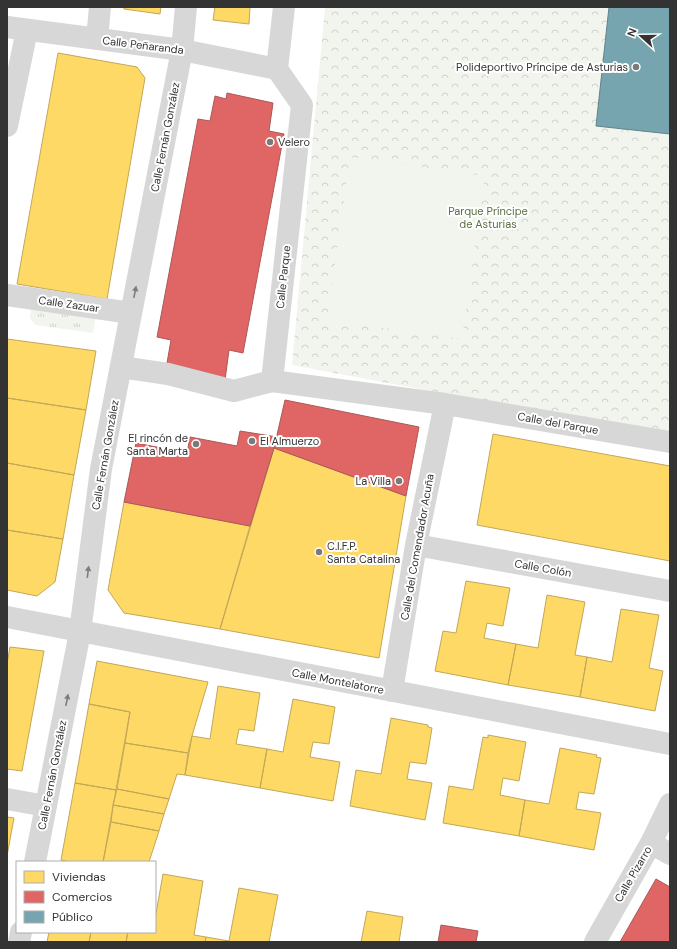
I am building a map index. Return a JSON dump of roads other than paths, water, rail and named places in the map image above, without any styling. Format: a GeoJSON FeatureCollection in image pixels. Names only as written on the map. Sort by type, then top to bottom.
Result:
{"type":"FeatureCollection","features":[{"type":"Feature","properties":{"kind":"street"},"geometry":{"type":"LineString","coordinates":[[97,39],[100,7]]}},
{"type":"Feature","properties":{"kind":"street","name":"Calle Fernán González"},"geometry":{"type":"LineString","coordinates":[[35,861],[80,632],[101,468],[182,50],[186,7]]}},
{"type":"Feature","properties":{"kind":"street"},"geometry":{"type":"LineString","coordinates":[[277,69],[284,7]]}},
{"type":"Feature","properties":{"kind":"street"},"geometry":{"type":"LineString","coordinates":[[7,126],[17,29]]}},
{"type":"Feature","properties":{"kind":"street","name":"Calle Peñaranda"},"geometry":{"type":"LineString","coordinates":[[17,29],[182,50],[277,69]]}},
{"type":"Feature","properties":{"kind":"street","name":"Calle Parque"},"geometry":{"type":"LineString","coordinates":[[272,381],[302,105],[277,69]]}},
{"type":"Feature","properties":{"kind":"street","name":"Calle Zazuar"},"geometry":{"type":"LineString","coordinates":[[7,295],[131,313]]}},
{"type":"Feature","properties":{"kind":"street"},"geometry":{"type":"LineString","coordinates":[[121,367],[168,374],[234,391],[272,381],[445,404]]}},
{"type":"Feature","properties":{"kind":"street","name":"Calle del Parque"},"geometry":{"type":"LineString","coordinates":[[445,404],[670,442]]}},
{"type":"Feature","properties":{"kind":"street","name":"Calle del Comendador Acuña"},"geometry":{"type":"LineString","coordinates":[[392,691],[416,545],[445,404]]}},
{"type":"Feature","properties":{"kind":"street","name":"Calle Colón"},"geometry":{"type":"LineString","coordinates":[[416,545],[670,591]]}},
{"type":"Feature","properties":{"kind":"street","name":"Calle Montelatorre"},"geometry":{"type":"LineString","coordinates":[[7,617],[670,744]]}},
{"type":"Feature","properties":{"kind":"street"},"geometry":{"type":"LineString","coordinates":[[7,799],[46,806]]}},
{"type":"Feature","properties":{"kind":"street","name":"Calle Pizarro"},"geometry":{"type":"LineString","coordinates":[[595,942],[651,843],[670,804]]}},
{"type":"Feature","properties":{"kind":"street"},"geometry":{"type":"LineString","coordinates":[[651,843],[670,854]]}},
{"type":"Feature","properties":{"kind":"place","name":"Polideportivo Príncipe de Asturias"},"geometry":{"type":"Point","coordinates":[636,67]}},
{"type":"Feature","properties":{"kind":"place","name":"Velero"},"geometry":{"type":"Point","coordinates":[270,142]}},
{"type":"Feature","properties":{"kind":"place","name":"El Almuerzo"},"geometry":{"type":"Point","coordinates":[252,441]}},
{"type":"Feature","properties":{"kind":"place","name":"El rincón de Santa Marta"},"geometry":{"type":"Point","coordinates":[196,444]}},
{"type":"Feature","properties":{"kind":"place","name":"La Villa"},"geometry":{"type":"Point","coordinates":[399,481]}},
{"type":"Feature","properties":{"kind":"place","name":"C.I.F.P. Santa Catalina"},"geometry":{"type":"Point","coordinates":[319,552]}},
{"type":"Feature","properties":{"kind":"park label","name":"Parque Príncipe de Asturias"},"geometry":{"type":"Point","coordinates":[488,217]}}]}
